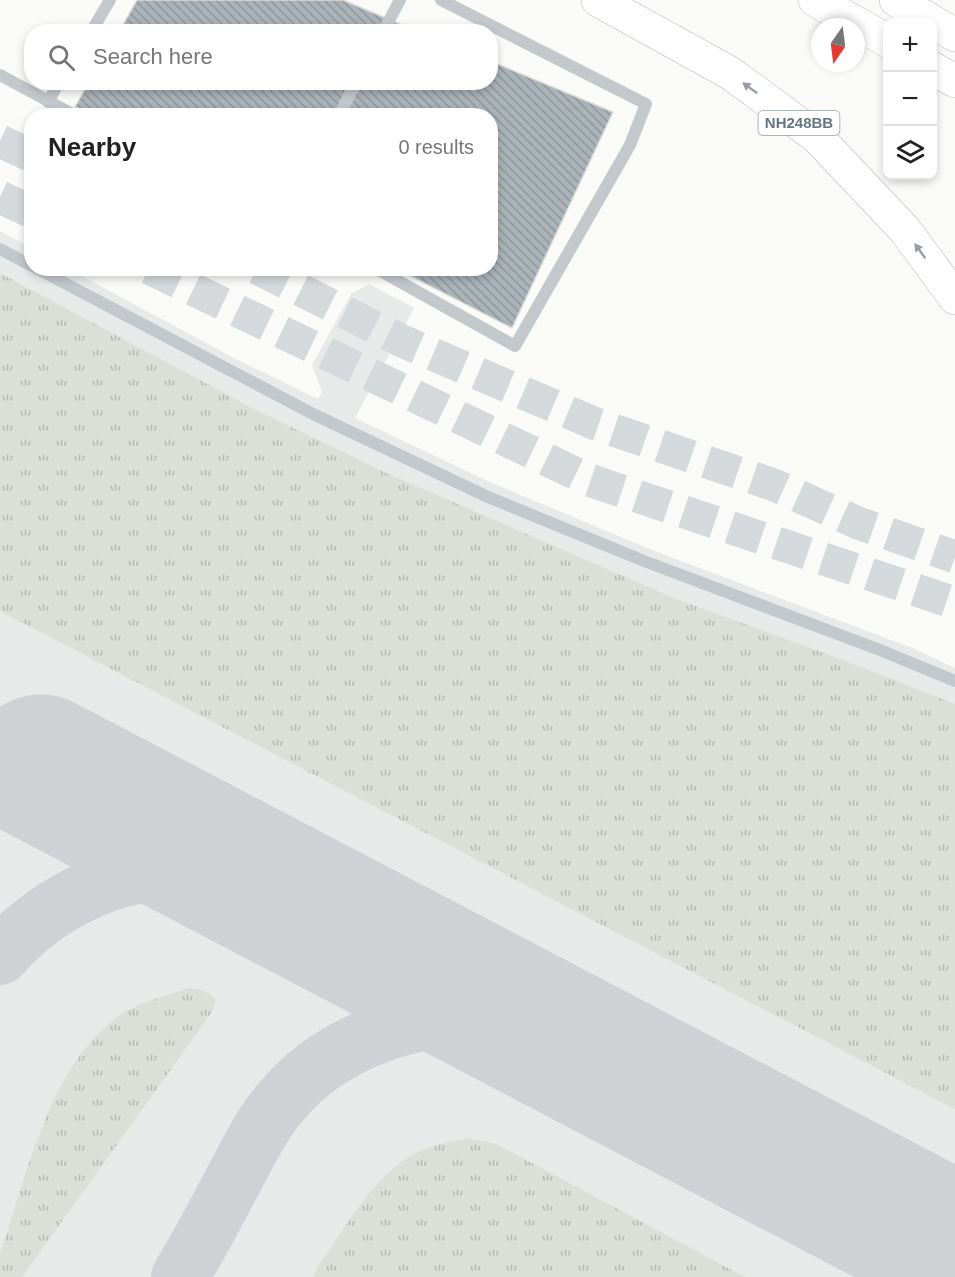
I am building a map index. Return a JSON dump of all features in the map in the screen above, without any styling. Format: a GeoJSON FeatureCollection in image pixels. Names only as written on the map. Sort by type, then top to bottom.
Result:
{"type":"FeatureCollection","features":[{"type":"Feature","properties":{"kind":"main road","name":"NH248BB"},"geometry":{"type":"LineString","coordinates":[[598,0],[730,73],[817,136],[905,230],[955,298]]}},
{"type":"Feature","properties":{"kind":"main road"},"geometry":{"type":"LineString","coordinates":[[815,0],[883,38]]}},
{"type":"Feature","properties":{"kind":"main road"},"geometry":{"type":"LineString","coordinates":[[896,0],[955,35]]}},
{"type":"Feature","properties":{"kind":"main road"},"geometry":{"type":"LineString","coordinates":[[937,70],[955,81]]}},
{"type":"Feature","properties":{"kind":"lane"},"geometry":{"type":"LineString","coordinates":[[96,24],[110,0]]}},
{"type":"Feature","properties":{"kind":"lane"},"geometry":{"type":"LineString","coordinates":[[387,24],[400,0]]}},
{"type":"Feature","properties":{"kind":"lane"},"geometry":{"type":"LineString","coordinates":[[441,0],[488,24]]}},
{"type":"Feature","properties":{"kind":"lane"},"geometry":{"type":"LineString","coordinates":[[389,276],[515,346],[630,145],[646,104],[498,29]]}},
{"type":"Feature","properties":{"kind":"lane"},"geometry":{"type":"LineString","coordinates":[[0,75],[24,88]]}},
{"type":"Feature","properties":{"kind":"lane"},"geometry":{"type":"LineString","coordinates":[[27,90],[60,108]]}},
{"type":"Feature","properties":{"kind":"lane"},"geometry":{"type":"LineString","coordinates":[[48,102],[55,90]]}},
{"type":"Feature","properties":{"kind":"lane"},"geometry":{"type":"LineString","coordinates":[[343,108],[352,90]]}},
{"type":"Feature","properties":{"kind":"lane"},"geometry":{"type":"LineString","coordinates":[[0,249],[24,262]]}},
{"type":"Feature","properties":{"kind":"lane"},"geometry":{"type":"LineString","coordinates":[[51,276],[313,414],[488,497],[644,561],[880,650],[955,681]]}},
{"type":"Feature","properties":{"kind":"shaded area"},"geometry":{"type":"Polygon","coordinates":[[[0,231],[24,244],[24,276],[82,276],[232,357],[318,399],[322,392],[312,365],[351,294],[369,284],[414,308],[355,418],[492,483],[652,550],[915,649],[955,668],[955,1277],[0,1277],[0,231]]]}},
{"type":"Feature","properties":{"kind":"green space"},"geometry":{"type":"Polygon","coordinates":[[[0,273],[250,407],[384,472],[676,599],[830,655],[955,704],[955,1109],[0,611],[0,273]]]}},
{"type":"Feature","properties":{"kind":"green space"},"geometry":{"type":"Polygon","coordinates":[[[189,988],[204,991],[216,1000],[212,1012],[22,1277],[0,1277],[0,1254],[30,1159],[57,1095],[73,1065],[93,1039],[116,1018],[142,1004],[189,988]]]}},
{"type":"Feature","properties":{"kind":"green space"},"geometry":{"type":"Polygon","coordinates":[[[469,1138],[498,1145],[745,1277],[313,1277],[358,1208],[393,1169],[421,1150],[469,1138]]]}},
{"type":"Feature","properties":{"kind":"building"},"geometry":{"type":"Polygon","coordinates":[[[137,0],[343,0],[400,24],[124,24],[137,0]]]}},
{"type":"Feature","properties":{"kind":"building"},"geometry":{"type":"Polygon","coordinates":[[[498,64],[613,112],[512,328],[411,276],[498,276],[498,108],[75,107],[85,90],[498,90],[498,64]]]}},
{"type":"Feature","properties":{"kind":"taxiway"},"geometry":{"type":"LineString","coordinates":[[0,789],[51,788],[108,803]]}},
{"type":"Feature","properties":{"kind":"taxiway"},"geometry":{"type":"LineString","coordinates":[[0,956],[51,911],[71,899],[113,881],[136,875],[169,871],[245,874]]}},
{"type":"Feature","properties":{"kind":"taxiway"},"geometry":{"type":"LineString","coordinates":[[180,1277],[268,1119],[280,1103],[316,1068],[337,1054],[382,1033],[431,1021],[477,1018],[541,1030]]}},
{"type":"Feature","properties":{"kind":"runway"},"geometry":{"type":"LineString","coordinates":[[41,768],[955,1247]]}},
{"type":"Feature","properties":{"kind":"tunnel"},"geometry":{"type":"LineString","coordinates":[[0,141],[24,152]]}},
{"type":"Feature","properties":{"kind":"tunnel"},"geometry":{"type":"LineString","coordinates":[[0,197],[24,208]]}},
{"type":"Feature","properties":{"kind":"tunnel"},"geometry":{"type":"LineString","coordinates":[[166,276],[589,480],[955,603]]}},
{"type":"Feature","properties":{"kind":"tunnel"},"geometry":{"type":"LineString","coordinates":[[273,276],[402,341],[596,424],[774,485],[858,523],[955,557]]}}]}
